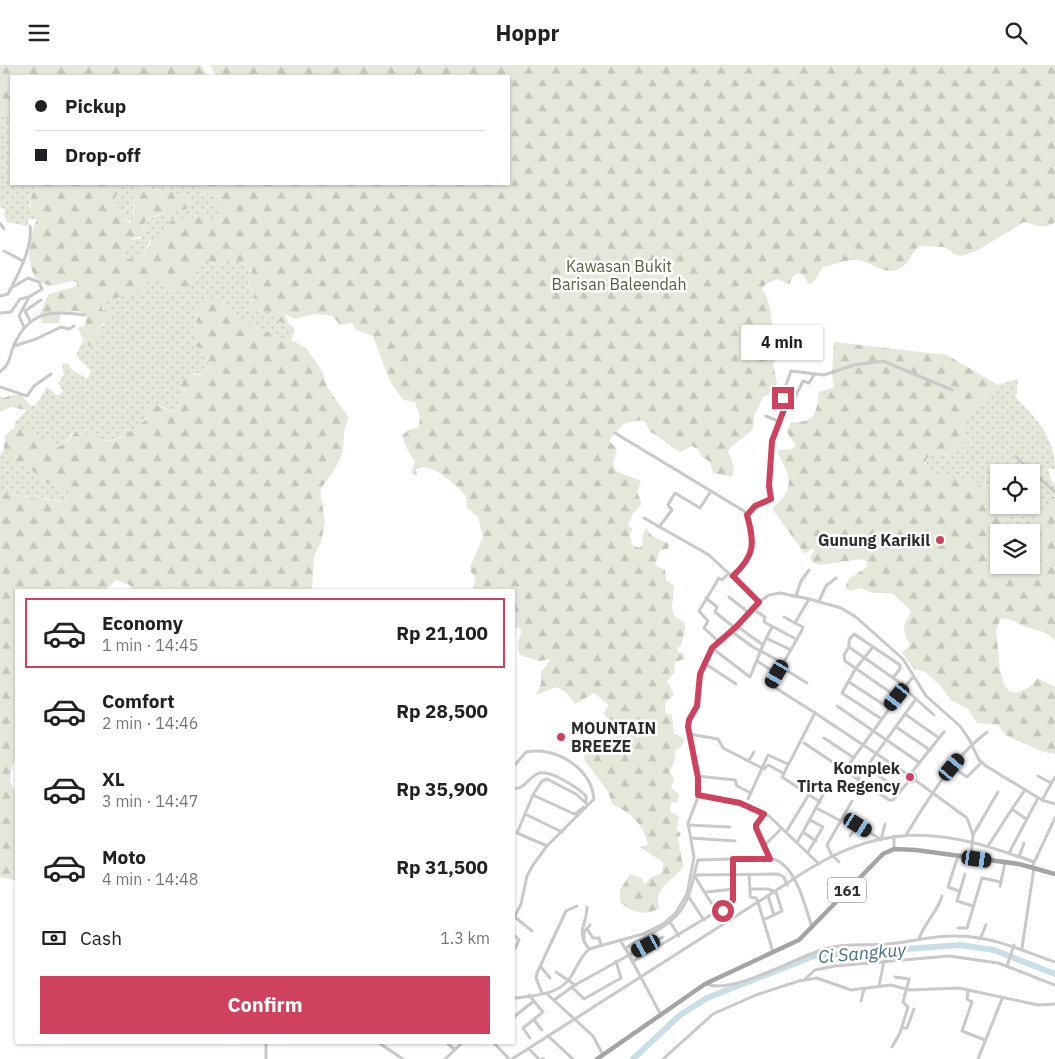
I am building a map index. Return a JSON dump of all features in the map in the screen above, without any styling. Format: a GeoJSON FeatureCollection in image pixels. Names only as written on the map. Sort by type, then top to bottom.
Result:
{"type":"FeatureCollection","features":[{"type":"Feature","properties":{"kind":"main road"},"geometry":{"type":"LineString","coordinates":[[894,849],[1033,865],[1055,874]]}},
{"type":"Feature","properties":{"kind":"main road","name":"161"},"geometry":{"type":"LineString","coordinates":[[597,1059],[705,984],[799,940],[880,856],[894,849]]}},
{"type":"Feature","properties":{"kind":"street"},"geometry":{"type":"LineString","coordinates":[[0,223],[4,229]]}},
{"type":"Feature","properties":{"kind":"street"},"geometry":{"type":"LineString","coordinates":[[0,296],[8,294],[23,261],[31,233],[30,226]]}},
{"type":"Feature","properties":{"kind":"street"},"geometry":{"type":"LineString","coordinates":[[4,251],[23,261]]}},
{"type":"Feature","properties":{"kind":"street"},"geometry":{"type":"LineString","coordinates":[[0,313],[11,312],[20,299],[29,297],[42,289],[36,279],[28,278],[11,288]]}},
{"type":"Feature","properties":{"kind":"street"},"geometry":{"type":"LineString","coordinates":[[24,327],[19,316],[29,297]]}},
{"type":"Feature","properties":{"kind":"street"},"geometry":{"type":"LineString","coordinates":[[30,321],[25,311],[41,300]]}},
{"type":"Feature","properties":{"kind":"street"},"geometry":{"type":"LineString","coordinates":[[0,372],[9,364],[14,346],[24,327],[30,321],[47,314],[68,313],[85,315]]}},
{"type":"Feature","properties":{"kind":"street"},"geometry":{"type":"LineString","coordinates":[[14,346],[36,339],[61,327],[69,329],[74,326]]}},
{"type":"Feature","properties":{"kind":"street"},"geometry":{"type":"LineString","coordinates":[[814,375],[810,383],[803,381],[793,401],[782,396],[791,371],[824,375],[854,365],[883,361],[952,389]]}},
{"type":"Feature","properties":{"kind":"street"},"geometry":{"type":"LineString","coordinates":[[0,387],[27,395],[34,386],[51,374]]}},
{"type":"Feature","properties":{"kind":"street"},"geometry":{"type":"LineString","coordinates":[[747,515],[755,506],[771,499],[769,486],[772,441],[788,399]]}},
{"type":"Feature","properties":{"kind":"street"},"geometry":{"type":"LineString","coordinates":[[766,417],[780,422]]}},
{"type":"Feature","properties":{"kind":"street"},"geometry":{"type":"LineString","coordinates":[[615,433],[738,506],[747,515],[752,537],[752,554],[744,566],[733,576]]}},
{"type":"Feature","properties":{"kind":"street"},"geometry":{"type":"LineString","coordinates":[[1016,457],[1055,492]]}},
{"type":"Feature","properties":{"kind":"street"},"geometry":{"type":"LineString","coordinates":[[659,527],[672,510],[668,505],[675,493],[700,508],[711,491]]}},
{"type":"Feature","properties":{"kind":"street"},"geometry":{"type":"LineString","coordinates":[[644,518],[709,555],[759,602]]}},
{"type":"Feature","properties":{"kind":"street"},"geometry":{"type":"LineString","coordinates":[[796,596],[801,581],[809,570]]}},
{"type":"Feature","properties":{"kind":"street"},"geometry":{"type":"LineString","coordinates":[[718,641],[704,628],[708,621],[699,612],[719,578],[722,580],[729,573]]}},
{"type":"Feature","properties":{"kind":"street"},"geometry":{"type":"LineString","coordinates":[[819,601],[826,586],[836,578]]}},
{"type":"Feature","properties":{"kind":"street"},"geometry":{"type":"LineString","coordinates":[[547,994],[569,979],[589,949],[652,930],[667,921],[678,910],[687,894],[692,877],[694,857],[688,825],[698,795],[697,776],[689,734],[689,720],[697,706],[699,683],[704,663],[718,641],[734,628],[759,602],[773,594],[819,601],[849,612],[901,657],[928,699],[960,726],[982,762],[994,773],[1040,799],[1055,804]]}},
{"type":"Feature","properties":{"kind":"street"},"geometry":{"type":"LineString","coordinates":[[729,597],[749,613]]}},
{"type":"Feature","properties":{"kind":"street"},"geometry":{"type":"LineString","coordinates":[[706,598],[717,607],[715,612],[734,628],[747,643],[807,683]]}},
{"type":"Feature","properties":{"kind":"street"},"geometry":{"type":"LineString","coordinates":[[795,623],[810,599]]}},
{"type":"Feature","properties":{"kind":"street"},"geometry":{"type":"LineString","coordinates":[[752,609],[765,617],[764,622],[794,638]]}},
{"type":"Feature","properties":{"kind":"street"},"geometry":{"type":"LineString","coordinates":[[784,617],[803,628],[771,684],[772,687],[907,774],[908,781],[894,800],[889,801],[804,743]]}},
{"type":"Feature","properties":{"kind":"street"},"geometry":{"type":"LineString","coordinates":[[712,648],[748,677],[772,627]]}},
{"type":"Feature","properties":{"kind":"street"},"geometry":{"type":"LineString","coordinates":[[734,628],[763,645]]}},
{"type":"Feature","properties":{"kind":"street"},"geometry":{"type":"LineString","coordinates":[[893,677],[900,669],[900,665],[855,634],[849,640],[850,647],[844,657],[856,668],[897,697]]}},
{"type":"Feature","properties":{"kind":"street"},"geometry":{"type":"LineString","coordinates":[[747,643],[751,637]]}},
{"type":"Feature","properties":{"kind":"street"},"geometry":{"type":"LineString","coordinates":[[766,638],[791,650]]}},
{"type":"Feature","properties":{"kind":"street"},"geometry":{"type":"LineString","coordinates":[[850,647],[893,677],[934,715]]}},
{"type":"Feature","properties":{"kind":"street"},"geometry":{"type":"LineString","coordinates":[[873,647],[856,668],[842,693],[880,718]]}},
{"type":"Feature","properties":{"kind":"street"},"geometry":{"type":"LineString","coordinates":[[757,661],[777,674]]}},
{"type":"Feature","properties":{"kind":"street"},"geometry":{"type":"LineString","coordinates":[[704,663],[736,684]]}},
{"type":"Feature","properties":{"kind":"street"},"geometry":{"type":"LineString","coordinates":[[844,771],[874,730],[880,718],[912,678]]}},
{"type":"Feature","properties":{"kind":"street"},"geometry":{"type":"LineString","coordinates":[[849,682],[889,708]]}},
{"type":"Feature","properties":{"kind":"street"},"geometry":{"type":"LineString","coordinates":[[857,780],[916,699]]}},
{"type":"Feature","properties":{"kind":"street"},"geometry":{"type":"LineString","coordinates":[[837,706],[920,763]]}},
{"type":"Feature","properties":{"kind":"street"},"geometry":{"type":"LineString","coordinates":[[815,713],[783,773],[784,780],[820,802]]}},
{"type":"Feature","properties":{"kind":"street"},"geometry":{"type":"LineString","coordinates":[[905,715],[939,738]]}},
{"type":"Feature","properties":{"kind":"street"},"geometry":{"type":"LineString","coordinates":[[896,727],[930,750]]}},
{"type":"Feature","properties":{"kind":"street"},"geometry":{"type":"LineString","coordinates":[[907,774],[912,772],[920,763],[944,732]]}},
{"type":"Feature","properties":{"kind":"street"},"geometry":{"type":"LineString","coordinates":[[906,835],[952,767],[972,744],[987,732]]}},
{"type":"Feature","properties":{"kind":"street"},"geometry":{"type":"LineString","coordinates":[[689,734],[718,739],[723,748],[761,768],[764,769],[768,765],[783,773]]}},
{"type":"Feature","properties":{"kind":"street"},"geometry":{"type":"LineString","coordinates":[[824,738],[854,758]]}},
{"type":"Feature","properties":{"kind":"street"},"geometry":{"type":"LineString","coordinates":[[515,765],[522,755],[537,750],[557,756],[575,764],[587,777],[594,789],[594,799],[547,846],[527,875],[521,904],[515,915]]}},
{"type":"Feature","properties":{"kind":"street"},"geometry":{"type":"LineString","coordinates":[[749,760],[754,751]]}},
{"type":"Feature","properties":{"kind":"street"},"geometry":{"type":"LineString","coordinates":[[748,799],[768,755],[788,764]]}},
{"type":"Feature","properties":{"kind":"street"},"geometry":{"type":"LineString","coordinates":[[952,767],[967,777],[982,762]]}},
{"type":"Feature","properties":{"kind":"street"},"geometry":{"type":"LineString","coordinates":[[867,767],[900,791]]}},
{"type":"Feature","properties":{"kind":"street"},"geometry":{"type":"LineString","coordinates":[[912,772],[916,776],[915,781]]}},
{"type":"Feature","properties":{"kind":"street"},"geometry":{"type":"LineString","coordinates":[[515,788],[520,788],[536,774],[548,773],[581,792],[586,797],[585,808]]}},
{"type":"Feature","properties":{"kind":"street"},"geometry":{"type":"LineString","coordinates":[[697,776],[735,781],[737,786],[751,793]]}},
{"type":"Feature","properties":{"kind":"street"},"geometry":{"type":"LineString","coordinates":[[1038,776],[1051,783]]}},
{"type":"Feature","properties":{"kind":"street"},"geometry":{"type":"LineString","coordinates":[[1008,853],[1026,819],[1055,777]]}},
{"type":"Feature","properties":{"kind":"street"},"geometry":{"type":"LineString","coordinates":[[547,846],[517,833],[533,795],[542,781],[547,779],[576,794],[586,803]]}},
{"type":"Feature","properties":{"kind":"street"},"geometry":{"type":"LineString","coordinates":[[908,781],[915,781],[967,818],[973,835]]}},
{"type":"Feature","properties":{"kind":"street"},"geometry":{"type":"LineString","coordinates":[[987,846],[1025,790]]}},
{"type":"Feature","properties":{"kind":"street"},"geometry":{"type":"LineString","coordinates":[[797,842],[825,791]]}},
{"type":"Feature","properties":{"kind":"street"},"geometry":{"type":"LineString","coordinates":[[971,858],[973,835],[998,791]]}},
{"type":"Feature","properties":{"kind":"street"},"geometry":{"type":"LineString","coordinates":[[533,795],[574,814],[585,808]]}},
{"type":"Feature","properties":{"kind":"street"},"geometry":{"type":"LineString","coordinates":[[698,795],[740,803],[764,814],[782,828],[819,864]]}},
{"type":"Feature","properties":{"kind":"street"},"geometry":{"type":"LineString","coordinates":[[786,832],[808,796]]}},
{"type":"Feature","properties":{"kind":"street"},"geometry":{"type":"LineString","coordinates":[[839,862],[832,856],[827,846],[852,801]]}},
{"type":"Feature","properties":{"kind":"street"},"geometry":{"type":"LineString","coordinates":[[816,808],[841,821]]}},
{"type":"Feature","properties":{"kind":"street"},"geometry":{"type":"LineString","coordinates":[[1012,809],[1026,819]]}},
{"type":"Feature","properties":{"kind":"street"},"geometry":{"type":"LineString","coordinates":[[525,814],[562,832]]}},
{"type":"Feature","properties":{"kind":"street"},"geometry":{"type":"LineString","coordinates":[[764,814],[756,827],[770,859]]}},
{"type":"Feature","properties":{"kind":"street"},"geometry":{"type":"LineString","coordinates":[[1022,949],[1033,865],[1055,818]]}},
{"type":"Feature","properties":{"kind":"street"},"geometry":{"type":"LineString","coordinates":[[808,852],[823,827],[810,820]]}},
{"type":"Feature","properties":{"kind":"street"},"geometry":{"type":"LineString","coordinates":[[880,839],[885,824]]}},
{"type":"Feature","properties":{"kind":"street"},"geometry":{"type":"LineString","coordinates":[[688,825],[730,827]]}},
{"type":"Feature","properties":{"kind":"street"},"geometry":{"type":"LineString","coordinates":[[850,836],[858,825],[880,839]]}},
{"type":"Feature","properties":{"kind":"street"},"geometry":{"type":"LineString","coordinates":[[764,845],[782,828]]}},
{"type":"Feature","properties":{"kind":"street"},"geometry":{"type":"LineString","coordinates":[[803,832],[816,841]]}},
{"type":"Feature","properties":{"kind":"street"},"geometry":{"type":"LineString","coordinates":[[495,1044],[510,1059],[529,1049],[832,856],[880,839],[894,836],[931,834],[972,841],[1018,856],[1033,865]]}},
{"type":"Feature","properties":{"kind":"street"},"geometry":{"type":"LineString","coordinates":[[894,836],[894,849]]}},
{"type":"Feature","properties":{"kind":"street"},"geometry":{"type":"LineString","coordinates":[[691,838],[735,841]]}},
{"type":"Feature","properties":{"kind":"street"},"geometry":{"type":"LineString","coordinates":[[1018,856],[1024,843]]}},
{"type":"Feature","properties":{"kind":"street"},"geometry":{"type":"LineString","coordinates":[[958,856],[948,887],[959,891]]}},
{"type":"Feature","properties":{"kind":"street"},"geometry":{"type":"LineString","coordinates":[[632,962],[679,936],[731,903],[734,889],[733,859]]}},
{"type":"Feature","properties":{"kind":"street"},"geometry":{"type":"LineString","coordinates":[[626,948],[670,923],[681,911],[695,876],[698,860],[770,859],[786,868],[795,879],[812,927]]}},
{"type":"Feature","properties":{"kind":"street"},"geometry":{"type":"LineString","coordinates":[[958,928],[967,927],[982,878],[1001,884],[1005,863]]}},
{"type":"Feature","properties":{"kind":"street"},"geometry":{"type":"LineString","coordinates":[[965,873],[957,901],[973,906]]}},
{"type":"Feature","properties":{"kind":"street"},"geometry":{"type":"LineString","coordinates":[[750,874],[750,897],[756,898],[758,902],[773,952]]}},
{"type":"Feature","properties":{"kind":"street"},"geometry":{"type":"LineString","coordinates":[[695,876],[781,875],[786,884]]}},
{"type":"Feature","properties":{"kind":"street"},"geometry":{"type":"LineString","coordinates":[[695,876],[717,912]]}},
{"type":"Feature","properties":{"kind":"street"},"geometry":{"type":"LineString","coordinates":[[706,892],[734,889]]}},
{"type":"Feature","properties":{"kind":"street"},"geometry":{"type":"LineString","coordinates":[[750,889],[768,889],[776,892]]}},
{"type":"Feature","properties":{"kind":"street"},"geometry":{"type":"LineString","coordinates":[[763,920],[782,911],[776,892]]}},
{"type":"Feature","properties":{"kind":"street"},"geometry":{"type":"LineString","coordinates":[[688,896],[704,920]]}},
{"type":"Feature","properties":{"kind":"street"},"geometry":{"type":"LineString","coordinates":[[768,896],[774,915]]}},
{"type":"Feature","properties":{"kind":"street"},"geometry":{"type":"LineString","coordinates":[[919,939],[923,929],[937,910],[942,896]]}},
{"type":"Feature","properties":{"kind":"street"},"geometry":{"type":"LineString","coordinates":[[542,993],[536,977],[566,911],[577,906]]}},
{"type":"Feature","properties":{"kind":"street"},"geometry":{"type":"LineString","coordinates":[[587,907],[581,931],[584,942],[589,949]]}},
{"type":"Feature","properties":{"kind":"street"},"geometry":{"type":"LineString","coordinates":[[722,909],[731,920]]}},
{"type":"Feature","properties":{"kind":"street"},"geometry":{"type":"LineString","coordinates":[[515,918],[532,931]]}},
{"type":"Feature","properties":{"kind":"street"},"geometry":{"type":"LineString","coordinates":[[670,923],[679,936]]}},
{"type":"Feature","properties":{"kind":"street"},"geometry":{"type":"LineString","coordinates":[[584,942],[590,925]]}},
{"type":"Feature","properties":{"kind":"street"},"geometry":{"type":"LineString","coordinates":[[980,939],[986,925]]}},
{"type":"Feature","properties":{"kind":"street"},"geometry":{"type":"LineString","coordinates":[[587,929],[594,938],[599,938],[601,944]]}},
{"type":"Feature","properties":{"kind":"street"},"geometry":{"type":"LineString","coordinates":[[705,984],[713,987],[740,982],[828,948],[888,944],[957,935],[1013,946],[1055,963]]}},
{"type":"Feature","properties":{"kind":"street"},"geometry":{"type":"LineString","coordinates":[[515,936],[519,941],[515,949]]}},
{"type":"Feature","properties":{"kind":"street"},"geometry":{"type":"LineString","coordinates":[[554,1000],[573,986],[616,961],[663,937]]}},
{"type":"Feature","properties":{"kind":"street"},"geometry":{"type":"LineString","coordinates":[[620,939],[661,1015]]}},
{"type":"Feature","properties":{"kind":"street"},"geometry":{"type":"LineString","coordinates":[[1007,965],[1013,946]]}},
{"type":"Feature","properties":{"kind":"street"},"geometry":{"type":"LineString","coordinates":[[804,980],[815,970],[884,961],[949,957],[1007,965],[1055,985]]}},
{"type":"Feature","properties":{"kind":"street"},"geometry":{"type":"LineString","coordinates":[[556,972],[569,979],[584,999],[622,978],[616,961]]}},
{"type":"Feature","properties":{"kind":"street"},"geometry":{"type":"LineString","coordinates":[[878,986],[884,961]]}},
{"type":"Feature","properties":{"kind":"street"},"geometry":{"type":"LineString","coordinates":[[541,967],[550,978]]}},
{"type":"Feature","properties":{"kind":"street"},"geometry":{"type":"LineString","coordinates":[[892,1047],[902,1027],[908,1008],[903,1003],[908,979],[895,977]]}},
{"type":"Feature","properties":{"kind":"street"},"geometry":{"type":"LineString","coordinates":[[663,1059],[713,1014],[756,995],[804,980],[817,978],[851,990],[878,986],[895,986],[907,990],[959,988],[1002,999],[1038,1005],[1055,1004]]}},
{"type":"Feature","properties":{"kind":"street"},"geometry":{"type":"LineString","coordinates":[[861,1001],[864,989]]}},
{"type":"Feature","properties":{"kind":"street"},"geometry":{"type":"LineString","coordinates":[[968,991],[967,998],[972,1002],[962,1031],[985,1040]]}},
{"type":"Feature","properties":{"kind":"street"},"geometry":{"type":"LineString","coordinates":[[515,997],[542,993],[547,994],[593,1036],[603,1055]]}},
{"type":"Feature","properties":{"kind":"street"},"geometry":{"type":"LineString","coordinates":[[529,995],[543,1012],[523,1028],[530,1038]]}},
{"type":"Feature","properties":{"kind":"street"},"geometry":{"type":"LineString","coordinates":[[978,1059],[1002,999]]}},
{"type":"Feature","properties":{"kind":"street"},"geometry":{"type":"LineString","coordinates":[[515,1016],[534,1001]]}},
{"type":"Feature","properties":{"kind":"street"},"geometry":{"type":"LineString","coordinates":[[902,1027],[907,1028],[914,1009]]}},
{"type":"Feature","properties":{"kind":"street"},"geometry":{"type":"LineString","coordinates":[[534,1020],[542,1030]]}},
{"type":"Feature","properties":{"kind":"street"},"geometry":{"type":"LineString","coordinates":[[548,1036],[573,1059]]}},
{"type":"Feature","properties":{"kind":"street"},"geometry":{"type":"LineString","coordinates":[[266,1044],[266,1059]]}},
{"type":"Feature","properties":{"kind":"street"},"geometry":{"type":"LineString","coordinates":[[380,1044],[402,1059]]}},
{"type":"Feature","properties":{"kind":"street"},"geometry":{"type":"LineString","coordinates":[[448,1044],[454,1049]]}},
{"type":"Feature","properties":{"kind":"street"},"geometry":{"type":"LineString","coordinates":[[445,1059],[461,1044]]}},
{"type":"Feature","properties":{"kind":"street"},"geometry":{"type":"LineString","coordinates":[[529,1049],[542,1059]]}},
{"type":"Feature","properties":{"kind":"green space"},"geometry":{"type":"Polygon","coordinates":[[[0,65],[201,65],[207,75],[10,75],[10,122],[0,113],[0,65]]]}},
{"type":"Feature","properties":{"kind":"green space","name":"Kawasan Bukit Barisan Baleendah"},"geometry":{"type":"Polygon","coordinates":[[[210,65],[1055,65],[1055,222],[1051,225],[1040,226],[1024,222],[978,250],[962,256],[956,255],[945,247],[919,246],[905,265],[896,270],[884,270],[866,262],[850,260],[823,267],[815,280],[810,284],[807,283],[801,273],[794,275],[789,284],[777,279],[766,284],[762,289],[769,303],[775,334],[784,347],[773,364],[778,388],[777,391],[763,397],[754,416],[753,429],[728,451],[734,468],[732,477],[713,473],[710,462],[702,457],[698,449],[692,446],[680,452],[650,432],[646,423],[641,420],[623,424],[609,441],[617,449],[613,462],[616,471],[641,481],[637,492],[642,504],[633,513],[628,525],[632,529],[630,536],[632,545],[640,548],[643,544],[642,537],[646,528],[652,536],[669,544],[668,549],[660,550],[655,565],[665,570],[666,580],[674,586],[672,608],[674,616],[684,622],[685,629],[681,646],[677,648],[678,652],[684,654],[684,659],[675,662],[674,673],[667,681],[674,694],[665,703],[665,713],[672,715],[674,734],[683,738],[684,741],[681,747],[676,750],[674,763],[669,772],[674,778],[671,788],[679,794],[678,802],[671,803],[670,811],[679,817],[676,829],[681,834],[678,839],[683,866],[661,890],[658,901],[659,908],[654,911],[644,913],[634,911],[624,905],[620,902],[620,890],[630,874],[642,878],[644,885],[650,878],[662,873],[663,862],[640,847],[648,845],[644,832],[631,816],[613,805],[607,790],[584,757],[589,748],[602,749],[614,734],[615,726],[603,713],[608,704],[594,693],[575,704],[567,693],[556,687],[536,695],[541,684],[541,672],[551,659],[539,661],[520,655],[518,646],[522,631],[518,627],[515,628],[515,589],[472,589],[476,578],[471,572],[470,567],[483,537],[478,517],[467,508],[466,496],[443,475],[429,468],[422,467],[416,469],[417,476],[411,473],[415,461],[407,449],[402,436],[408,430],[419,427],[420,417],[415,402],[403,400],[390,381],[373,336],[356,330],[352,323],[340,325],[333,316],[315,314],[294,319],[285,314],[289,324],[286,324],[275,319],[269,312],[255,311],[250,307],[255,295],[247,280],[252,270],[251,267],[236,261],[226,261],[217,266],[204,257],[193,276],[190,292],[166,290],[158,280],[149,277],[141,292],[103,301],[102,310],[110,310],[110,316],[99,328],[98,341],[91,348],[83,340],[78,328],[85,325],[87,315],[78,311],[62,312],[58,323],[42,323],[40,313],[49,294],[77,286],[77,283],[75,281],[48,285],[34,275],[29,256],[31,236],[37,220],[30,207],[35,185],[123,185],[115,198],[124,220],[130,223],[134,219],[134,189],[136,185],[155,190],[174,192],[189,199],[192,205],[188,208],[146,219],[143,230],[145,236],[133,238],[122,253],[123,259],[142,258],[152,239],[167,234],[169,223],[173,219],[198,217],[221,220],[222,216],[216,209],[219,196],[214,191],[205,194],[201,185],[510,185],[510,75],[215,75],[210,65]]]}},
{"type":"Feature","properties":{"kind":"green space"},"geometry":{"type":"Polygon","coordinates":[[[0,113],[10,122],[10,185],[35,185],[29,205],[37,220],[29,218],[27,226],[7,222],[4,215],[5,210],[0,206],[0,113]]]}},
{"type":"Feature","properties":{"kind":"green space"},"geometry":{"type":"Polygon","coordinates":[[[123,185],[136,185],[134,189],[133,222],[124,220],[115,198],[123,185]]]}},
{"type":"Feature","properties":{"kind":"green space"},"geometry":{"type":"Polygon","coordinates":[[[142,185],[202,185],[208,193],[215,191],[219,197],[216,209],[222,216],[220,221],[198,217],[169,223],[167,234],[149,241],[142,258],[123,259],[122,253],[131,240],[142,238],[146,219],[190,207],[174,192],[155,190],[142,185]]]}},
{"type":"Feature","properties":{"kind":"green space"},"geometry":{"type":"Polygon","coordinates":[[[203,257],[210,260],[214,265],[221,265],[226,260],[236,261],[251,267],[248,284],[255,295],[251,301],[260,312],[264,310],[269,312],[280,322],[289,324],[295,330],[291,340],[259,330],[252,323],[237,321],[223,300],[209,299],[196,314],[196,346],[207,353],[208,365],[204,375],[194,373],[180,387],[185,391],[175,412],[158,405],[146,409],[147,418],[123,436],[106,440],[72,433],[65,444],[58,447],[15,427],[15,422],[31,406],[36,405],[47,387],[58,396],[63,391],[58,383],[64,375],[62,363],[69,364],[72,370],[87,379],[91,371],[76,356],[83,340],[91,348],[98,341],[99,328],[104,324],[103,301],[142,290],[149,277],[158,280],[166,290],[190,292],[195,271],[203,262],[203,257]]]}},
{"type":"Feature","properties":{"kind":"green space"},"geometry":{"type":"Polygon","coordinates":[[[205,298],[221,298],[237,321],[252,323],[259,330],[291,340],[307,349],[322,371],[327,387],[349,418],[345,427],[341,456],[320,490],[325,522],[321,542],[314,556],[312,589],[132,589],[130,585],[116,580],[106,589],[15,589],[15,761],[10,780],[15,791],[15,880],[0,877],[0,492],[15,496],[61,502],[68,497],[69,490],[44,482],[33,471],[18,463],[4,449],[5,435],[15,427],[20,428],[58,447],[65,444],[78,429],[106,441],[121,438],[147,419],[146,406],[157,405],[175,412],[185,391],[179,385],[188,374],[204,375],[208,365],[207,353],[196,346],[193,340],[198,309],[205,298]]]}},
{"type":"Feature","properties":{"kind":"green space"},"geometry":{"type":"Polygon","coordinates":[[[834,342],[947,355],[998,385],[970,410],[963,427],[971,442],[951,453],[931,455],[925,464],[951,478],[968,477],[986,489],[990,496],[990,514],[1001,514],[1007,524],[990,524],[990,574],[1040,574],[1040,524],[1033,524],[1055,499],[1055,641],[1046,633],[1023,626],[1012,620],[1001,618],[996,630],[1000,670],[1004,684],[1009,691],[1016,693],[1030,687],[1037,678],[1055,687],[1055,754],[1040,751],[1010,737],[998,725],[977,723],[968,709],[951,700],[939,684],[925,672],[914,669],[902,653],[910,645],[904,628],[911,611],[892,593],[873,593],[860,588],[850,591],[845,588],[849,579],[867,567],[866,561],[861,559],[820,565],[813,563],[810,557],[815,550],[811,549],[805,554],[773,510],[773,507],[785,495],[788,489],[789,482],[786,469],[778,454],[779,450],[792,449],[796,446],[787,432],[791,422],[806,421],[811,418],[816,410],[819,392],[834,387],[832,374],[834,342]]]}},
{"type":"Feature","properties":{"kind":"green space"},"geometry":{"type":"Polygon","coordinates":[[[1018,379],[1016,398],[1038,421],[1052,448],[1054,458],[1055,469],[1048,468],[1051,480],[1055,484],[1055,500],[1044,516],[1034,524],[1007,524],[1001,514],[1040,514],[1040,464],[990,464],[990,496],[986,489],[968,477],[956,478],[945,476],[925,465],[930,455],[955,451],[971,442],[962,427],[970,410],[998,385],[1018,379]]]}},
{"type":"Feature","properties":{"kind":"green space"},"geometry":{"type":"Polygon","coordinates":[[[11,395],[21,395],[31,406],[27,410],[11,407],[0,412],[0,396],[4,398],[11,395]]]}},
{"type":"Feature","properties":{"kind":"green space"},"geometry":{"type":"Polygon","coordinates":[[[4,449],[38,475],[44,482],[69,490],[68,497],[61,502],[46,498],[15,496],[0,492],[0,456],[4,449]]]}},
{"type":"Feature","properties":{"kind":"waterway","name":"Ci Sangkuy"},"geometry":{"type":"LineString","coordinates":[[633,1059],[680,1015],[707,998],[814,956],[960,945],[994,950],[1055,974]]}},
{"type":"Feature","properties":{"kind":"place","name":"Gunung Karikil"},"geometry":{"type":"Point","coordinates":[940,540]}},
{"type":"Feature","properties":{"kind":"place","name":"MOUNTAIN BREEZE"},"geometry":{"type":"Point","coordinates":[561,737]}},
{"type":"Feature","properties":{"kind":"place","name":"Komplek Tirta Regency"},"geometry":{"type":"Point","coordinates":[910,777]}},
{"type":"Feature","properties":{"kind":"route"},"geometry":{"type":"LineString","coordinates":[[723,911],[722,909],[733,900],[733,859],[770,859],[756,828],[764,814],[740,803],[698,795],[698,778],[688,723],[697,706],[700,674],[706,657],[721,638],[737,626],[759,602],[733,576],[744,566],[752,554],[752,537],[747,515],[755,506],[768,502],[771,499],[769,479],[772,441],[788,399],[783,398]]}}]}
